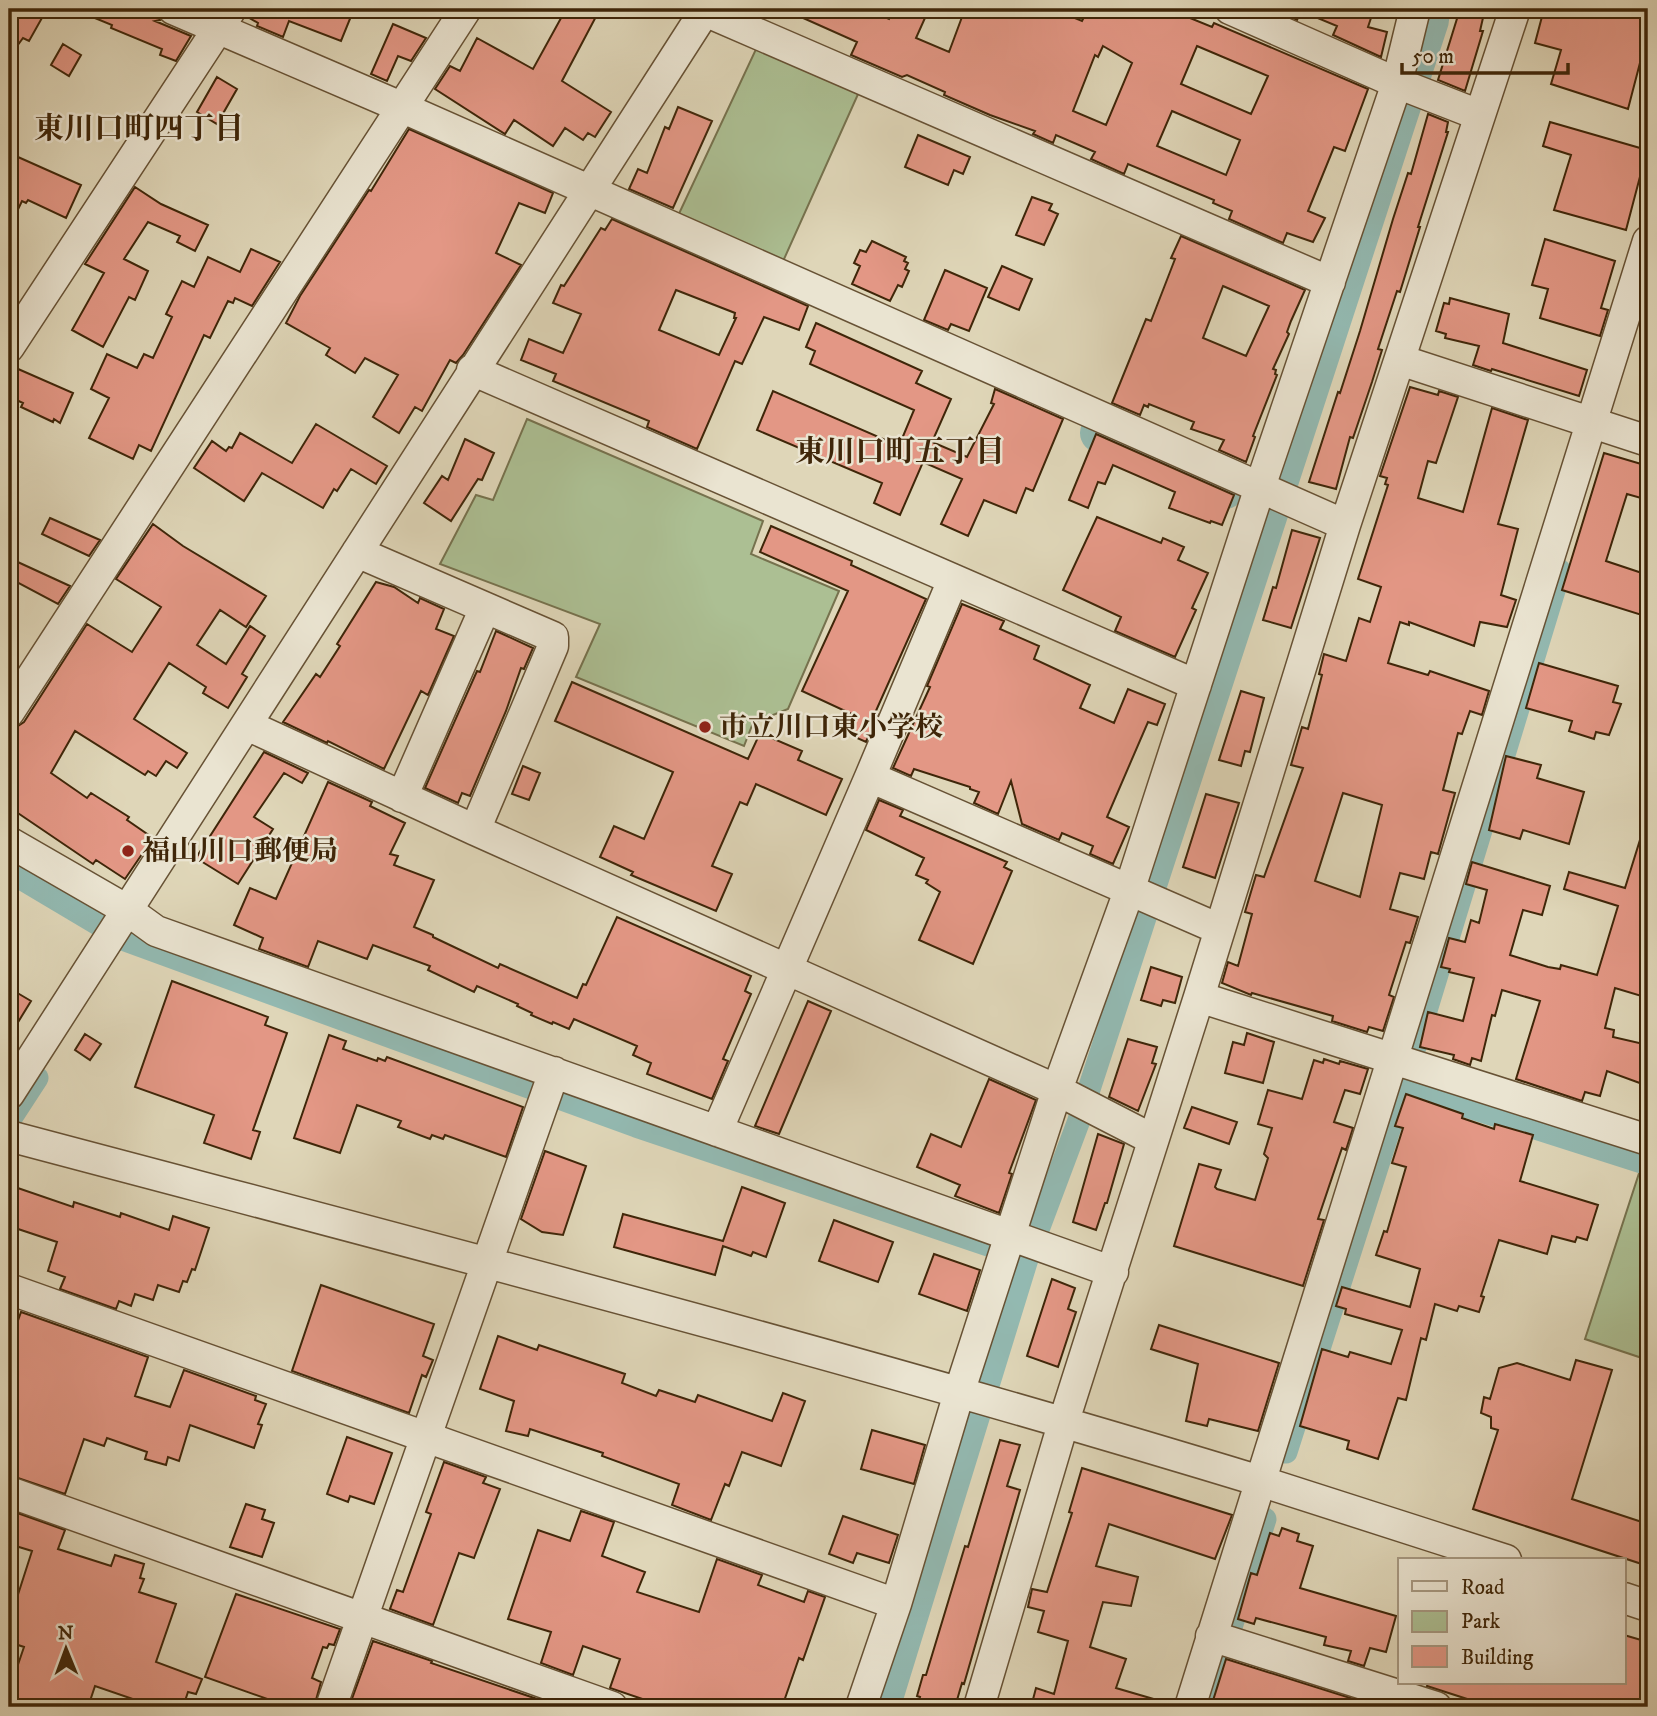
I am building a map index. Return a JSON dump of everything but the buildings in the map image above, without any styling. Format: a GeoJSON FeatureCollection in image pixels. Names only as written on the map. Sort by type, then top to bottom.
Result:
{"type":"FeatureCollection","features":[{"type":"Feature","properties":{"kind":"street"},"geometry":{"type":"LineString","coordinates":[[173,9],[225,18],[401,107],[1345,525]]}},
{"type":"Feature","properties":{"kind":"street"},"geometry":{"type":"LineString","coordinates":[[9,712],[466,9]]}},
{"type":"Feature","properties":{"kind":"street"},"geometry":{"type":"LineString","coordinates":[[1230,9],[1397,83],[1479,115]]}},
{"type":"Feature","properties":{"kind":"street"},"geometry":{"type":"LineString","coordinates":[[861,1707],[963,1395],[1057,1090],[1129,891],[1261,486],[1397,83],[1415,9]]}},
{"type":"Feature","properties":{"kind":"street"},"geometry":{"type":"LineString","coordinates":[[979,1707],[1063,1424],[1113,1272],[1152,1139],[1199,997],[1345,525],[1515,9]]}},
{"type":"Feature","properties":{"kind":"street"},"geometry":{"type":"LineString","coordinates":[[9,1094],[705,10],[1330,282]]}},
{"type":"Feature","properties":{"kind":"street"},"geometry":{"type":"LineString","coordinates":[[9,347],[225,18]]}},
{"type":"Feature","properties":{"kind":"street"},"geometry":{"type":"LineString","coordinates":[[1190,1707],[1648,241]]}},
{"type":"Feature","properties":{"kind":"street"},"geometry":{"type":"LineString","coordinates":[[1400,360],[1648,441]]}},
{"type":"Feature","properties":{"kind":"street"},"geometry":{"type":"LineString","coordinates":[[472,370],[1196,685]]}},
{"type":"Feature","properties":{"kind":"street"},"geometry":{"type":"LineString","coordinates":[[357,552],[553,637],[553,646],[475,830]]}},
{"type":"Feature","properties":{"kind":"street"},"geometry":{"type":"LineString","coordinates":[[717,1131],[953,580]]}},
{"type":"Feature","properties":{"kind":"street"},"geometry":{"type":"LineString","coordinates":[[402,797],[485,608]]}},
{"type":"Feature","properties":{"kind":"street"},"geometry":{"type":"LineString","coordinates":[[247,725],[1057,1090],[1152,1139]]}},
{"type":"Feature","properties":{"kind":"street"},"geometry":{"type":"LineString","coordinates":[[870,777],[1219,929]]}},
{"type":"Feature","properties":{"kind":"street"},"geometry":{"type":"LineString","coordinates":[[9,842],[120,922],[156,931],[554,1072],[717,1131],[1010,1244],[1056,1251],[1113,1272]]}},
{"type":"Feature","properties":{"kind":"street"},"geometry":{"type":"LineString","coordinates":[[1199,997],[1648,1140]]}},
{"type":"Feature","properties":{"kind":"street"},"geometry":{"type":"LineString","coordinates":[[331,1707],[554,1072]]}},
{"type":"Feature","properties":{"kind":"street"},"geometry":{"type":"LineString","coordinates":[[9,1136],[488,1263],[963,1395],[1261,1482],[1500,1558]]}},
{"type":"Feature","properties":{"kind":"street"},"geometry":{"type":"LineString","coordinates":[[9,1289],[896,1604]]}},
{"type":"Feature","properties":{"kind":"street"},"geometry":{"type":"LineString","coordinates":[[9,1492],[612,1707]]}},
{"type":"Feature","properties":{"kind":"street"},"geometry":{"type":"LineString","coordinates":[[1626,1599],[1648,1606]]}},
{"type":"Feature","properties":{"kind":"street"},"geometry":{"type":"LineString","coordinates":[[1212,1636],[1436,1707]]}},
{"type":"Feature","properties":{"kind":"green space"},"geometry":{"type":"Polygon","coordinates":[[[757,47],[859,92],[780,268],[676,220],[757,47]]]}},
{"type":"Feature","properties":{"kind":"green space"},"geometry":{"type":"Polygon","coordinates":[[[527,419],[763,521],[751,554],[839,591],[788,709],[753,723],[744,746],[576,677],[600,624],[440,564],[476,495],[493,500],[527,419]]]}},
{"type":"Feature","properties":{"kind":"green space"},"geometry":{"type":"Polygon","coordinates":[[[1644,1158],[1648,1160],[1648,1360],[1585,1339],[1644,1158]]]}},
{"type":"Feature","properties":{"kind":"waterway"},"geometry":{"type":"LineString","coordinates":[[889,1707],[1027,1259],[1078,1123],[1437,23],[1439,9]]}},
{"type":"Feature","properties":{"kind":"waterway"},"geometry":{"type":"LineString","coordinates":[[1100,433],[1225,489]]}},
{"type":"Feature","properties":{"kind":"waterway"},"geometry":{"type":"LineString","coordinates":[[1286,1452],[1403,1086],[1560,571]]}},
{"type":"Feature","properties":{"kind":"waterway"},"geometry":{"type":"LineString","coordinates":[[9,871],[125,940],[636,1126],[1018,1255]]}},
{"type":"Feature","properties":{"kind":"waterway"},"geometry":{"type":"LineString","coordinates":[[9,1121],[37,1078]]}},
{"type":"Feature","properties":{"kind":"waterway"},"geometry":{"type":"LineString","coordinates":[[1403,1086],[1648,1164]]}},
{"type":"Feature","properties":{"kind":"waterway"},"geometry":{"type":"LineString","coordinates":[[1206,1707],[1265,1519]]}},
{"type":"Feature","properties":{"kind":"place","name":"市立川口東小学校"},"geometry":{"type":"Point","coordinates":[705,727]}},
{"type":"Feature","properties":{"kind":"place","name":"福山川口郵便局"},"geometry":{"type":"Point","coordinates":[128,851]}},
{"type":"Feature","properties":{"kind":"district","name":"東川口町四丁目"},"geometry":{"type":"Point","coordinates":[139,129]}},
{"type":"Feature","properties":{"kind":"district","name":"東川口町五丁目"},"geometry":{"type":"Point","coordinates":[900,452]}}]}
